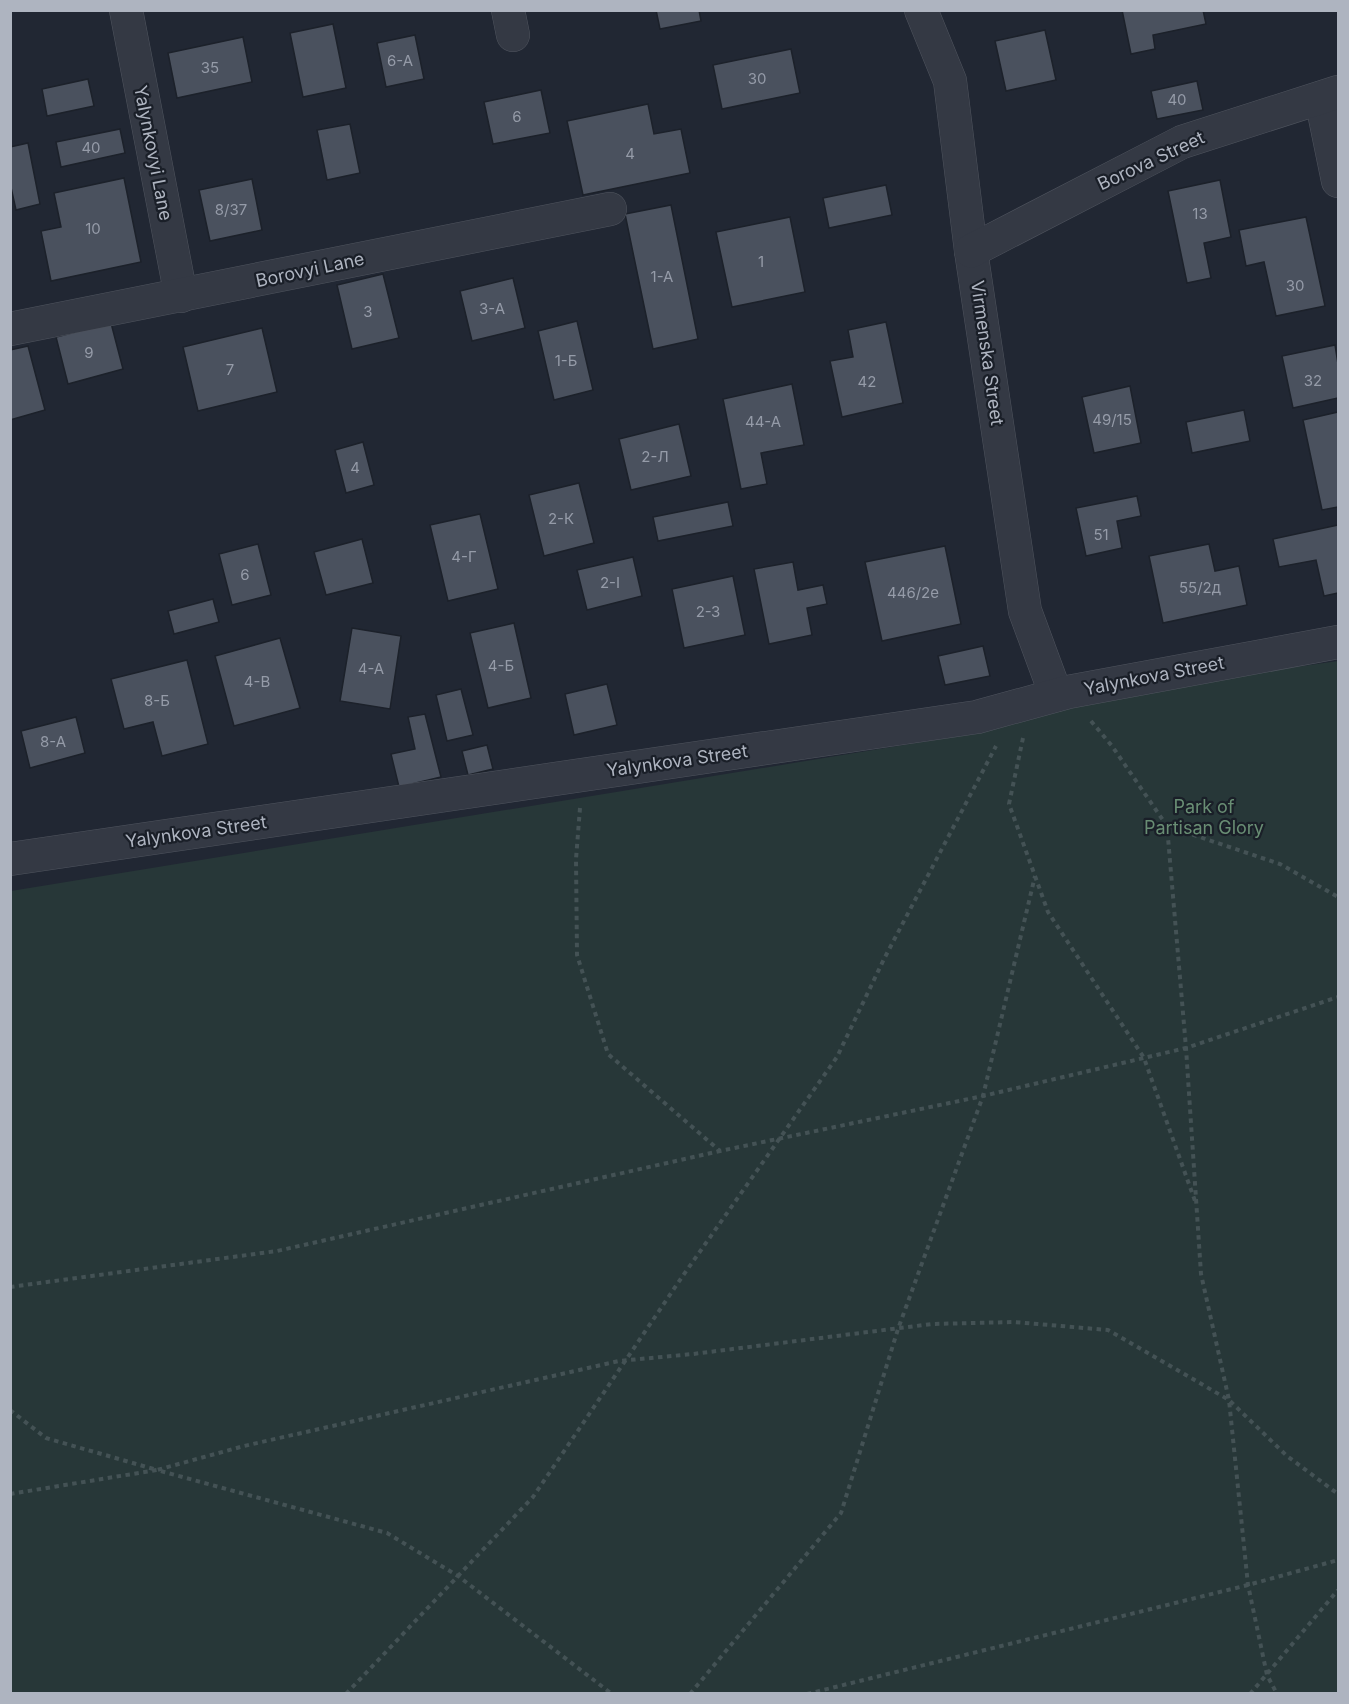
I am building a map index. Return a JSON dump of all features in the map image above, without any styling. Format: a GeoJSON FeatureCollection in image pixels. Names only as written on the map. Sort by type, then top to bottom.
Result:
{"type":"FeatureCollection","features":[{"type":"Feature","properties":{"kind":"street","name":"Yalynkovyi Lane"},"geometry":{"type":"LineString","coordinates":[[126,10],[181,296]]}},
{"type":"Feature","properties":{"kind":"street","name":"Virmenska Street"},"geometry":{"type":"LineString","coordinates":[[921,10],[950,81],[971,251],[1025,612],[1043,699]]}},
{"type":"Feature","properties":{"kind":"street","name":"Borova Street"},"geometry":{"type":"LineString","coordinates":[[971,251],[1182,142],[1330,95]]}},
{"type":"Feature","properties":{"kind":"street"},"geometry":{"type":"LineString","coordinates":[[1330,95],[1338,181]]}},
{"type":"Feature","properties":{"kind":"street","name":"Borovyi Lane"},"geometry":{"type":"LineString","coordinates":[[10,329],[610,209]]}},
{"type":"Feature","properties":{"kind":"street","name":"Yalynkova Street"},"geometry":{"type":"LineString","coordinates":[[10,859],[977,717],[1043,699],[1338,642]]}},
{"type":"Feature","properties":{"kind":"path"},"geometry":{"type":"LineString","coordinates":[[1043,699],[1112,746],[1167,826],[1186,1048],[1201,1274],[1229,1400],[1248,1585],[1267,1675],[1277,1694]]}},
{"type":"Feature","properties":{"kind":"path"},"geometry":{"type":"LineString","coordinates":[[1043,699],[1010,804],[1048,912],[1144,1058],[1196,1206]]}},
{"type":"Feature","properties":{"kind":"path"},"geometry":{"type":"LineString","coordinates":[[346,1694],[533,1497],[625,1360],[837,1057],[884,959],[1043,699]]}},
{"type":"Feature","properties":{"kind":"path"},"geometry":{"type":"LineString","coordinates":[[583,775],[576,859],[577,955],[608,1054],[720,1151]]}},
{"type":"Feature","properties":{"kind":"path"},"geometry":{"type":"LineString","coordinates":[[1167,826],[1280,864],[1338,897]]}},
{"type":"Feature","properties":{"kind":"path"},"geometry":{"type":"LineString","coordinates":[[690,1694],[842,1513],[898,1329],[983,1096],[1035,876]]}},
{"type":"Feature","properties":{"kind":"path"},"geometry":{"type":"LineString","coordinates":[[10,1287],[277,1251],[720,1151],[983,1096],[1186,1048],[1338,997]]}},
{"type":"Feature","properties":{"kind":"path"},"geometry":{"type":"LineString","coordinates":[[10,1494],[157,1470],[244,1446],[625,1360],[693,1354],[932,1324],[1014,1322],[1108,1330],[1229,1400],[1287,1456],[1338,1494]]}},
{"type":"Feature","properties":{"kind":"path"},"geometry":{"type":"LineString","coordinates":[[10,1410],[46,1438],[387,1533],[458,1576],[612,1694]]}},
{"type":"Feature","properties":{"kind":"path"},"geometry":{"type":"LineString","coordinates":[[807,1694],[1248,1585],[1338,1560]]}},
{"type":"Feature","properties":{"kind":"path"},"geometry":{"type":"LineString","coordinates":[[1250,1694],[1338,1590]]}},
{"type":"Feature","properties":{"kind":"green space","name":"Park of Partisan Glory"},"geometry":{"type":"Polygon","coordinates":[[[1338,661],[1338,1693],[11,1694],[11,891],[983,732],[1129,691],[1338,661]]]}},
{"type":"Feature","properties":{"kind":"building"},"geometry":{"type":"Polygon","coordinates":[[[656,10],[699,10],[701,21],[660,29],[656,10]]]}},
{"type":"Feature","properties":{"kind":"building"},"geometry":{"type":"Polygon","coordinates":[[[1122,10],[1203,10],[1206,24],[1153,35],[1155,49],[1131,54],[1122,10]]]}},
{"type":"Feature","properties":{"kind":"building"},"geometry":{"type":"Polygon","coordinates":[[[333,24],[346,88],[303,97],[290,33],[333,24]]]}},
{"type":"Feature","properties":{"kind":"building"},"geometry":{"type":"Polygon","coordinates":[[[1045,30],[1056,80],[1006,91],[995,41],[1045,30]]]}},
{"type":"Feature","properties":{"kind":"building"},"geometry":{"type":"Polygon","coordinates":[[[415,35],[424,79],[386,87],[377,43],[415,35]]]}},
{"type":"Feature","properties":{"kind":"building"},"geometry":{"type":"Polygon","coordinates":[[[243,37],[252,82],[177,98],[168,53],[243,37]]]}},
{"type":"Feature","properties":{"kind":"building"},"geometry":{"type":"Polygon","coordinates":[[[791,49],[800,93],[722,109],[713,65],[791,49]]]}},
{"type":"Feature","properties":{"kind":"building"},"geometry":{"type":"Polygon","coordinates":[[[88,79],[94,106],[47,116],[42,89],[88,79]]]}},
{"type":"Feature","properties":{"kind":"building"},"geometry":{"type":"Polygon","coordinates":[[[1197,81],[1203,110],[1157,119],[1151,91],[1197,81]]]}},
{"type":"Feature","properties":{"kind":"building"},"geometry":{"type":"Polygon","coordinates":[[[541,90],[550,133],[493,144],[484,102],[541,90]]]}},
{"type":"Feature","properties":{"kind":"building"},"geometry":{"type":"Polygon","coordinates":[[[648,104],[654,134],[681,129],[690,173],[583,195],[567,121],[648,104]]]}},
{"type":"Feature","properties":{"kind":"building"},"geometry":{"type":"Polygon","coordinates":[[[350,124],[360,173],[327,180],[317,130],[350,124]]]}},
{"type":"Feature","properties":{"kind":"building"},"geometry":{"type":"Polygon","coordinates":[[[120,129],[125,153],[61,167],[56,142],[120,129]]]}},
{"type":"Feature","properties":{"kind":"building"},"geometry":{"type":"Polygon","coordinates":[[[28,143],[40,204],[16,210],[10,183],[10,147],[28,143]]]}},
{"type":"Feature","properties":{"kind":"building"},"geometry":{"type":"Polygon","coordinates":[[[124,178],[141,262],[51,281],[41,231],[61,227],[54,193],[124,178]]]}},
{"type":"Feature","properties":{"kind":"building"},"geometry":{"type":"Polygon","coordinates":[[[252,179],[262,230],[210,241],[199,190],[252,179]]]}},
{"type":"Feature","properties":{"kind":"building"},"geometry":{"type":"Polygon","coordinates":[[[1220,180],[1231,237],[1204,243],[1211,278],[1187,283],[1168,191],[1220,180]]]}},
{"type":"Feature","properties":{"kind":"building"},"geometry":{"type":"Polygon","coordinates":[[[886,185],[892,215],[829,228],[823,198],[886,185]]]}},
{"type":"Feature","properties":{"kind":"building"},"geometry":{"type":"Polygon","coordinates":[[[671,205],[698,339],[653,349],[625,214],[671,205]]]}},
{"type":"Feature","properties":{"kind":"building"},"geometry":{"type":"Polygon","coordinates":[[[790,217],[805,292],[732,307],[716,232],[790,217]]]}},
{"type":"Feature","properties":{"kind":"building"},"geometry":{"type":"Polygon","coordinates":[[[1306,217],[1325,306],[1276,316],[1264,262],[1246,266],[1239,230],[1306,217]]]}},
{"type":"Feature","properties":{"kind":"building"},"geometry":{"type":"Polygon","coordinates":[[[383,274],[399,338],[352,349],[337,285],[383,274]]]}},
{"type":"Feature","properties":{"kind":"building"},"geometry":{"type":"Polygon","coordinates":[[[513,278],[525,328],[472,341],[460,291],[513,278]]]}},
{"type":"Feature","properties":{"kind":"building"},"geometry":{"type":"Polygon","coordinates":[[[577,321],[593,390],[554,400],[538,331],[577,321]]]}},
{"type":"Feature","properties":{"kind":"building"},"geometry":{"type":"Polygon","coordinates":[[[886,322],[903,403],[842,417],[830,361],[853,357],[848,330],[886,322]]]}},
{"type":"Feature","properties":{"kind":"building"},"geometry":{"type":"Polygon","coordinates":[[[111,323],[123,369],[68,384],[56,337],[111,323]]]}},
{"type":"Feature","properties":{"kind":"building"},"geometry":{"type":"Polygon","coordinates":[[[262,328],[277,392],[198,411],[183,347],[262,328]]]}},
{"type":"Feature","properties":{"kind":"building"},"geometry":{"type":"Polygon","coordinates":[[[1335,345],[1338,364],[1338,398],[1293,408],[1282,356],[1335,345]]]}},
{"type":"Feature","properties":{"kind":"building"},"geometry":{"type":"Polygon","coordinates":[[[28,346],[45,410],[10,420],[10,350],[28,346]]]}},
{"type":"Feature","properties":{"kind":"building"},"geometry":{"type":"Polygon","coordinates":[[[792,384],[804,445],[761,453],[767,484],[741,489],[723,399],[792,384]]]}},
{"type":"Feature","properties":{"kind":"building"},"geometry":{"type":"Polygon","coordinates":[[[1130,386],[1141,443],[1094,453],[1082,397],[1130,386]]]}},
{"type":"Feature","properties":{"kind":"building"},"geometry":{"type":"Polygon","coordinates":[[[1244,410],[1250,441],[1192,453],[1186,422],[1244,410]]]}},
{"type":"Feature","properties":{"kind":"building"},"geometry":{"type":"Polygon","coordinates":[[[1338,412],[1338,507],[1322,510],[1303,420],[1338,412]]]}},
{"type":"Feature","properties":{"kind":"building"},"geometry":{"type":"Polygon","coordinates":[[[679,424],[691,476],[631,490],[619,439],[679,424]]]}},
{"type":"Feature","properties":{"kind":"building"},"geometry":{"type":"Polygon","coordinates":[[[363,442],[374,485],[346,493],[335,450],[363,442]]]}},
{"type":"Feature","properties":{"kind":"building"},"geometry":{"type":"Polygon","coordinates":[[[579,483],[594,543],[544,556],[529,495],[579,483]]]}},
{"type":"Feature","properties":{"kind":"building"},"geometry":{"type":"Polygon","coordinates":[[[1137,496],[1141,516],[1117,521],[1122,548],[1086,556],[1076,508],[1137,496]]]}},
{"type":"Feature","properties":{"kind":"building"},"geometry":{"type":"Polygon","coordinates":[[[728,502],[733,526],[658,541],[653,517],[728,502]]]}},
{"type":"Feature","properties":{"kind":"building"},"geometry":{"type":"Polygon","coordinates":[[[480,514],[498,589],[448,601],[430,525],[480,514]]]}},
{"type":"Feature","properties":{"kind":"building"},"geometry":{"type":"Polygon","coordinates":[[[1338,525],[1338,593],[1324,596],[1316,560],[1279,567],[1273,539],[1338,525]]]}},
{"type":"Feature","properties":{"kind":"building"},"geometry":{"type":"Polygon","coordinates":[[[362,539],[373,583],[326,595],[314,552],[362,539]]]}},
{"type":"Feature","properties":{"kind":"building"},"geometry":{"type":"Polygon","coordinates":[[[258,544],[271,595],[232,605],[219,554],[258,544]]]}},
{"type":"Feature","properties":{"kind":"building"},"geometry":{"type":"Polygon","coordinates":[[[1209,544],[1215,571],[1239,566],[1247,605],[1163,623],[1149,556],[1209,544]]]}},
{"type":"Feature","properties":{"kind":"building"},"geometry":{"type":"Polygon","coordinates":[[[945,546],[961,624],[882,641],[865,562],[945,546]]]}},
{"type":"Feature","properties":{"kind":"building"},"geometry":{"type":"Polygon","coordinates":[[[633,557],[642,596],[587,610],[577,570],[633,557]]]}},
{"type":"Feature","properties":{"kind":"building"},"geometry":{"type":"Polygon","coordinates":[[[793,562],[798,590],[823,585],[827,604],[807,608],[812,635],[769,644],[754,569],[793,562]]]}},
{"type":"Feature","properties":{"kind":"building"},"geometry":{"type":"Polygon","coordinates":[[[733,576],[745,635],[684,648],[672,589],[733,576]]]}},
{"type":"Feature","properties":{"kind":"building"},"geometry":{"type":"Polygon","coordinates":[[[213,599],[219,622],[174,634],[168,611],[213,599]]]}},
{"type":"Feature","properties":{"kind":"building"},"geometry":{"type":"Polygon","coordinates":[[[514,623],[531,698],[488,708],[470,633],[514,623]]]}},
{"type":"Feature","properties":{"kind":"building"},"geometry":{"type":"Polygon","coordinates":[[[352,628],[401,636],[390,709],[340,701],[352,628]]]}},
{"type":"Feature","properties":{"kind":"building"},"geometry":{"type":"Polygon","coordinates":[[[280,638],[300,708],[234,726],[215,656],[280,638]]]}},
{"type":"Feature","properties":{"kind":"building"},"geometry":{"type":"Polygon","coordinates":[[[983,646],[990,676],[945,685],[938,656],[983,646]]]}},
{"type":"Feature","properties":{"kind":"building"},"geometry":{"type":"Polygon","coordinates":[[[187,660],[208,744],[162,756],[153,722],[124,729],[111,679],[187,660]]]}},
{"type":"Feature","properties":{"kind":"building"},"geometry":{"type":"Polygon","coordinates":[[[607,684],[617,725],[574,735],[565,694],[607,684]]]}},
{"type":"Feature","properties":{"kind":"building"},"geometry":{"type":"Polygon","coordinates":[[[461,689],[473,735],[447,741],[436,695],[461,689]]]}},
{"type":"Feature","properties":{"kind":"building"},"geometry":{"type":"Polygon","coordinates":[[[425,714],[441,777],[399,787],[391,754],[415,749],[408,717],[425,714]]]}},
{"type":"Feature","properties":{"kind":"building"},"geometry":{"type":"Polygon","coordinates":[[[76,717],[85,753],[30,768],[21,731],[76,717]]]}},
{"type":"Feature","properties":{"kind":"building"},"geometry":{"type":"Polygon","coordinates":[[[487,745],[493,769],[468,775],[462,751],[487,745]]]}}]}
